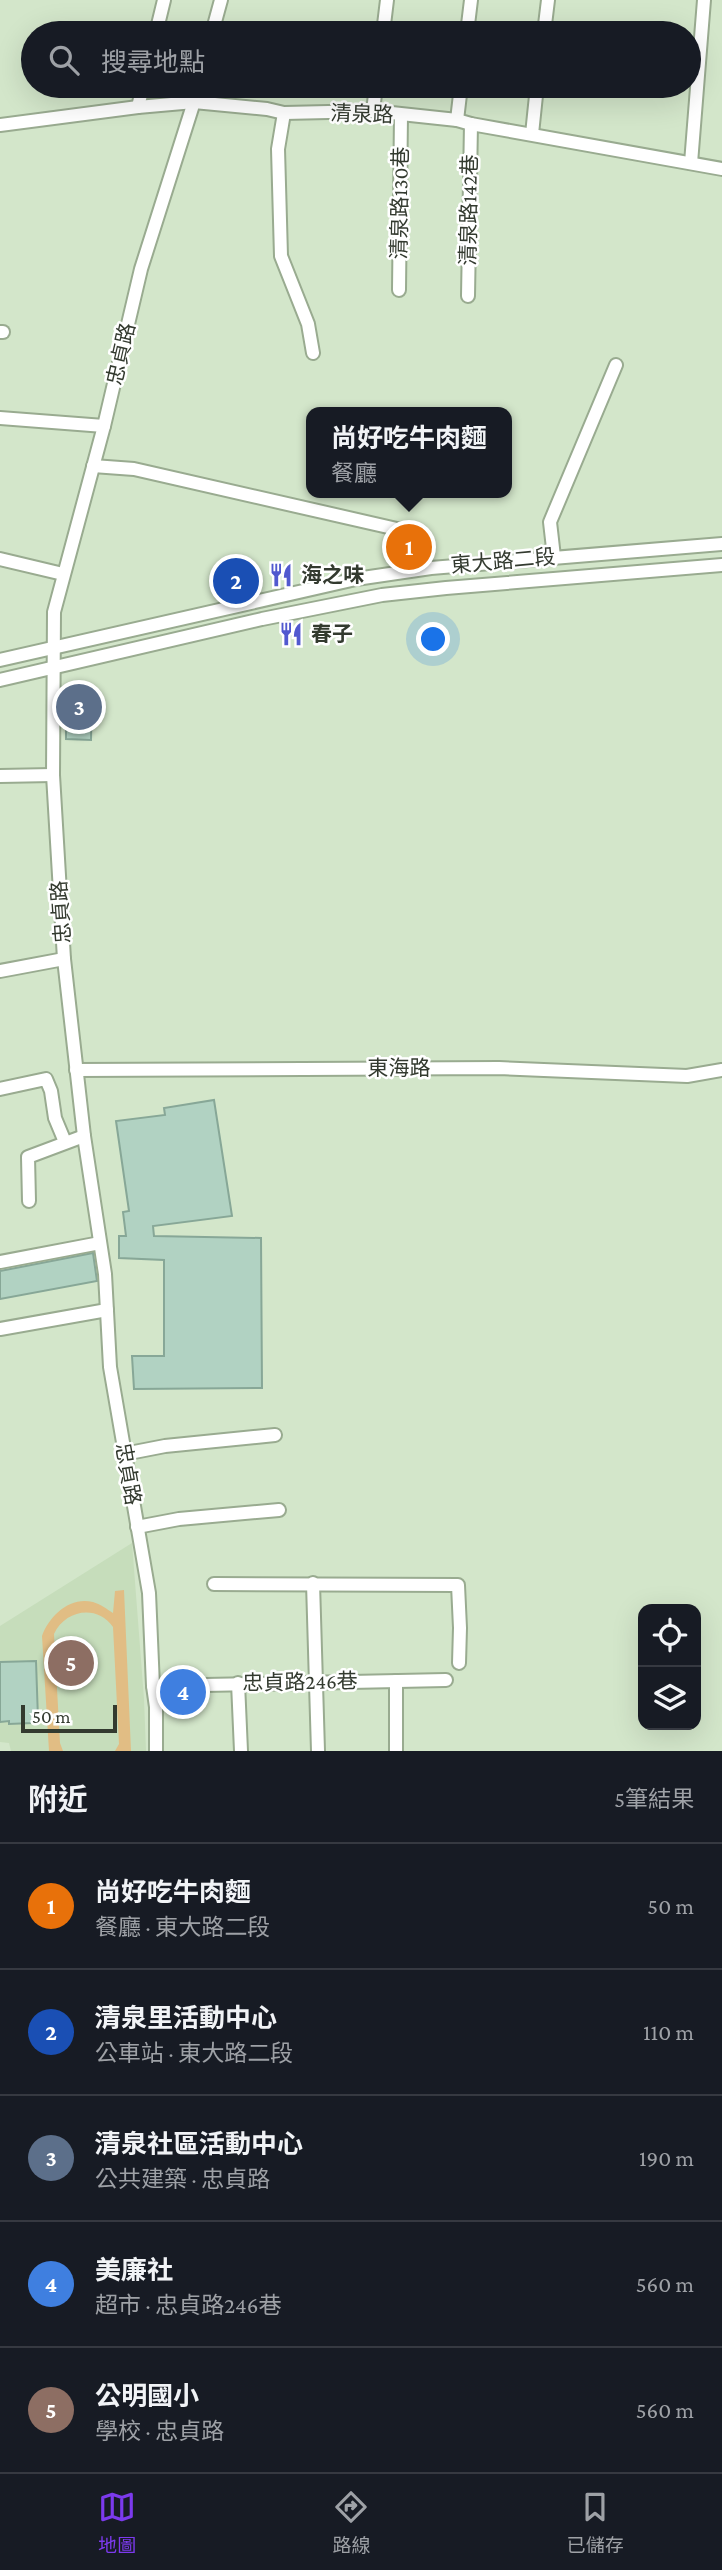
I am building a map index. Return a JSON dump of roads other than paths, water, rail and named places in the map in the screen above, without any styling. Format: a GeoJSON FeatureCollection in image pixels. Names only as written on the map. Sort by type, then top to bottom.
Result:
{"type":"FeatureCollection","features":[{"type":"Feature","properties":{"kind":"street"},"geometry":{"type":"LineString","coordinates":[[159,21],[164,0]]}},
{"type":"Feature","properties":{"kind":"street"},"geometry":{"type":"LineString","coordinates":[[215,21],[221,0]]}},
{"type":"Feature","properties":{"kind":"street"},"geometry":{"type":"LineString","coordinates":[[384,21],[387,0]]}},
{"type":"Feature","properties":{"kind":"street"},"geometry":{"type":"LineString","coordinates":[[468,21],[471,0]]}},
{"type":"Feature","properties":{"kind":"street"},"geometry":{"type":"LineString","coordinates":[[545,21],[548,0]]}},
{"type":"Feature","properties":{"kind":"street"},"geometry":{"type":"LineString","coordinates":[[701,38],[704,0]]}},
{"type":"Feature","properties":{"kind":"street"},"geometry":{"type":"LineString","coordinates":[[138,107],[140,98]]}},
{"type":"Feature","properties":{"kind":"street","name":"忠貞路"},"geometry":{"type":"LineString","coordinates":[[156,1751],[149,1593],[110,1367],[105,1274],[84,1136],[64,959],[52,775],[54,612],[104,426],[141,269],[195,98]]}},
{"type":"Feature","properties":{"kind":"street"},"geometry":{"type":"LineString","coordinates":[[373,111],[375,98]]}},
{"type":"Feature","properties":{"kind":"street"},"geometry":{"type":"LineString","coordinates":[[457,120],[460,98]]}},
{"type":"Feature","properties":{"kind":"street"},"geometry":{"type":"LineString","coordinates":[[532,134],[536,98]]}},
{"type":"Feature","properties":{"kind":"street"},"geometry":{"type":"LineString","coordinates":[[691,163],[696,98]]}},
{"type":"Feature","properties":{"kind":"street","name":"清泉路"},"geometry":{"type":"LineString","coordinates":[[0,125],[194,102],[284,113],[373,111],[457,120],[722,169]]}},
{"type":"Feature","properties":{"kind":"street"},"geometry":{"type":"LineString","coordinates":[[284,113],[278,149],[281,257],[308,324],[313,353]]}},
{"type":"Feature","properties":{"kind":"street","name":"清泉路130巷"},"geometry":{"type":"LineString","coordinates":[[399,290],[401,115]]}},
{"type":"Feature","properties":{"kind":"street","name":"清泉路142巷"},"geometry":{"type":"LineString","coordinates":[[468,296],[471,124]]}},
{"type":"Feature","properties":{"kind":"street"},"geometry":{"type":"LineString","coordinates":[[569,578],[550,522],[616,365]]}},
{"type":"Feature","properties":{"kind":"street"},"geometry":{"type":"LineString","coordinates":[[0,418],[104,426]]}},
{"type":"Feature","properties":{"kind":"street"},"geometry":{"type":"LineString","coordinates":[[93,466],[134,469],[410,532]]}},
{"type":"Feature","properties":{"kind":"street","name":"東大路二段"},"geometry":{"type":"LineString","coordinates":[[0,660],[356,579],[431,568],[722,544]]}},
{"type":"Feature","properties":{"kind":"street"},"geometry":{"type":"LineString","coordinates":[[0,559],[63,574]]}},
{"type":"Feature","properties":{"kind":"street","name":"東大路二段"},"geometry":{"type":"LineString","coordinates":[[0,680],[382,595],[722,565]]}},
{"type":"Feature","properties":{"kind":"street"},"geometry":{"type":"LineString","coordinates":[[0,776],[52,775]]}},
{"type":"Feature","properties":{"kind":"street"},"geometry":{"type":"LineString","coordinates":[[0,971],[64,959]]}},
{"type":"Feature","properties":{"kind":"street","name":"東海路"},"geometry":{"type":"LineString","coordinates":[[76,1070],[499,1068],[687,1076],[722,1070]]}},
{"type":"Feature","properties":{"kind":"street"},"geometry":{"type":"LineString","coordinates":[[0,1089],[46,1079],[51,1091],[55,1118],[65,1142]]}},
{"type":"Feature","properties":{"kind":"street"},"geometry":{"type":"LineString","coordinates":[[29,1201],[28,1157],[84,1136]]}},
{"type":"Feature","properties":{"kind":"street"},"geometry":{"type":"LineString","coordinates":[[0,1262],[100,1244]]}},
{"type":"Feature","properties":{"kind":"street"},"geometry":{"type":"LineString","coordinates":[[0,1329],[107,1310]]}},
{"type":"Feature","properties":{"kind":"street"},"geometry":{"type":"LineString","coordinates":[[124,1454],[165,1446],[275,1435]]}},
{"type":"Feature","properties":{"kind":"street"},"geometry":{"type":"LineString","coordinates":[[137,1527],[179,1519],[279,1510]]}},
{"type":"Feature","properties":{"kind":"street"},"geometry":{"type":"LineString","coordinates":[[313,1583],[318,1751]]}},
{"type":"Feature","properties":{"kind":"street"},"geometry":{"type":"LineString","coordinates":[[214,1584],[458,1585],[459,1663]]}},
{"type":"Feature","properties":{"kind":"street","name":"忠貞路246巷"},"geometry":{"type":"LineString","coordinates":[[153,1686],[446,1680]]}},
{"type":"Feature","properties":{"kind":"street"},"geometry":{"type":"LineString","coordinates":[[396,1681],[396,1751]]}},
{"type":"Feature","properties":{"kind":"street"},"geometry":{"type":"LineString","coordinates":[[238,1684],[241,1751]]}},
{"type":"Feature","properties":{"kind":"place","name":"尚好吃牛肉麵"},"geometry":{"type":"Point","coordinates":[409,547]}},
{"type":"Feature","properties":{"kind":"place","name":"海之味"},"geometry":{"type":"Point","coordinates":[281,575]}},
{"type":"Feature","properties":{"kind":"place","name":"清泉里活動中心"},"geometry":{"type":"Point","coordinates":[236,581]}},
{"type":"Feature","properties":{"kind":"place","name":"春子"},"geometry":{"type":"Point","coordinates":[291,634]}},
{"type":"Feature","properties":{"kind":"place","name":"清泉社區活動中心"},"geometry":{"type":"Point","coordinates":[79,707]}},
{"type":"Feature","properties":{"kind":"place","name":"公明國小"},"geometry":{"type":"Point","coordinates":[71,1663]}},
{"type":"Feature","properties":{"kind":"place","name":"美廉社"},"geometry":{"type":"Point","coordinates":[183,1692]}}]}
